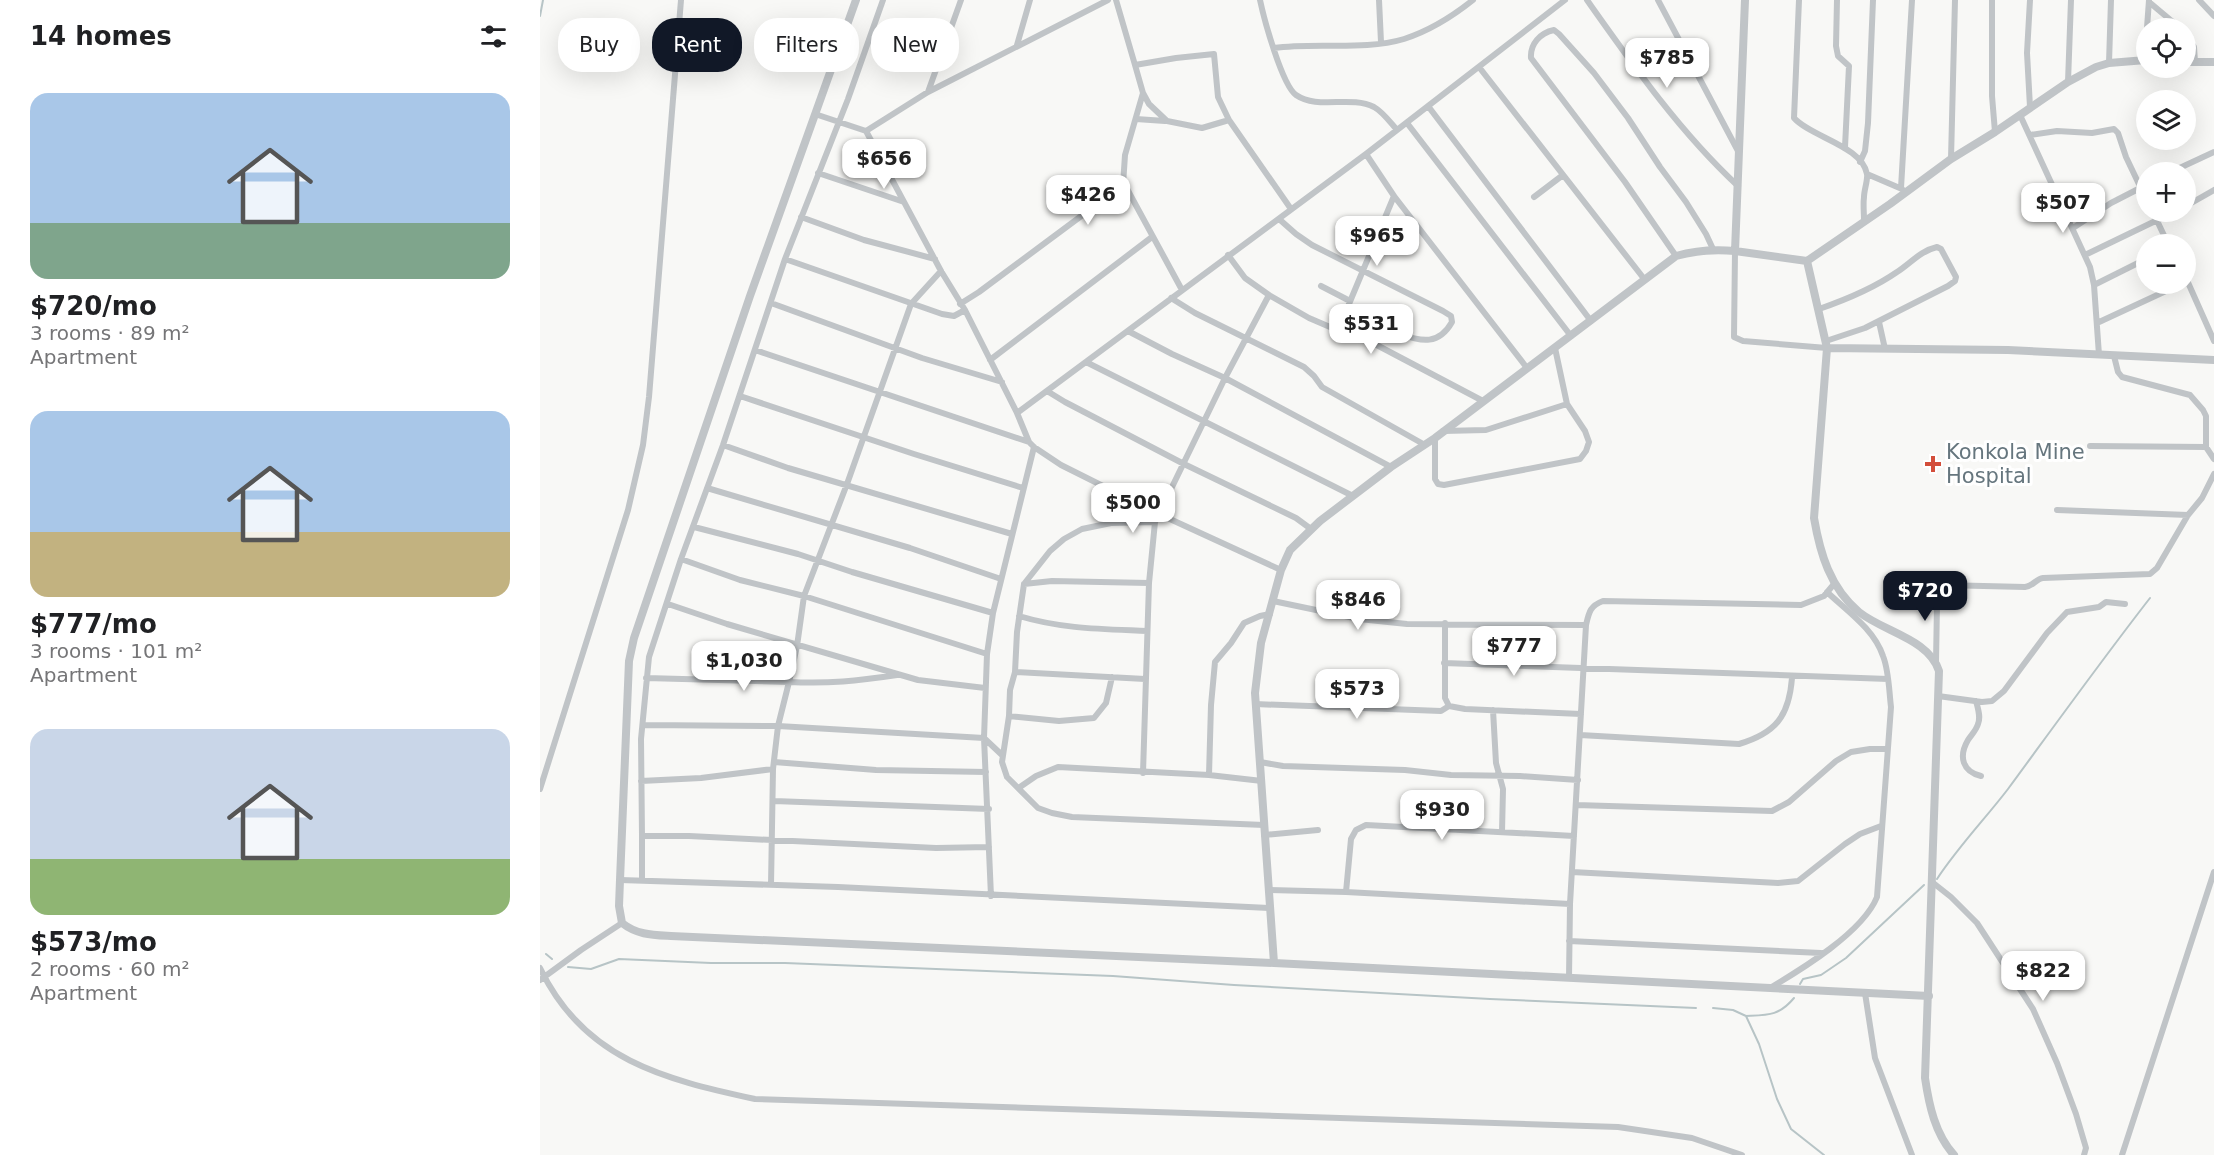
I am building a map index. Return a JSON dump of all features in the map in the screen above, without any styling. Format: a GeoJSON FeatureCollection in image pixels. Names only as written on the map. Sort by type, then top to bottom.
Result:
{"type":"FeatureCollection","features":[{"type":"Feature","properties":{"kind":"street"},"geometry":{"type":"LineString","coordinates":[[540,789],[628,510],[643,444],[649,397],[681,0]]}},
{"type":"Feature","properties":{"kind":"street"},"geometry":{"type":"LineString","coordinates":[[856,0],[705,426],[634,638],[629,661],[619,906],[622,924],[642,934],[671,936],[1929,996]]}},
{"type":"Feature","properties":{"kind":"street"},"geometry":{"type":"LineString","coordinates":[[642,880],[643,725],[646,678],[650,657],[681,559],[723,445],[785,260],[884,0]]}},
{"type":"Feature","properties":{"kind":"street"},"geometry":{"type":"LineString","coordinates":[[928,92],[961,0]]}},
{"type":"Feature","properties":{"kind":"street"},"geometry":{"type":"LineString","coordinates":[[1017,45],[1030,0]]}},
{"type":"Feature","properties":{"kind":"street"},"geometry":{"type":"LineString","coordinates":[[866,131],[928,92],[1108,0]]}},
{"type":"Feature","properties":{"kind":"street"},"geometry":{"type":"LineString","coordinates":[[1116,0],[1143,93],[1156,112],[1167,122]]}},
{"type":"Feature","properties":{"kind":"street"},"geometry":{"type":"LineString","coordinates":[[1260,0],[1286,81],[1298,96],[1307,100],[1364,104],[1380,111],[1397,130]]}},
{"type":"Feature","properties":{"kind":"street"},"geometry":{"type":"LineString","coordinates":[[1379,0],[1378,19],[1381,42]]}},
{"type":"Feature","properties":{"kind":"street"},"geometry":{"type":"LineString","coordinates":[[1274,48],[1404,39],[1455,14],[1473,0]]}},
{"type":"Feature","properties":{"kind":"street"},"geometry":{"type":"LineString","coordinates":[[1017,413],[1366,154],[1565,0]]}},
{"type":"Feature","properties":{"kind":"street"},"geometry":{"type":"LineString","coordinates":[[1587,0],[1692,140],[1738,186]]}},
{"type":"Feature","properties":{"kind":"street"},"geometry":{"type":"LineString","coordinates":[[1658,0],[1740,154]]}},
{"type":"Feature","properties":{"kind":"street"},"geometry":{"type":"LineString","coordinates":[[1745,0],[1735,251],[1734,337],[1743,341],[1885,349],[2008,350],[2214,360]]}},
{"type":"Feature","properties":{"kind":"street"},"geometry":{"type":"LineString","coordinates":[[1799,0],[1794,117],[1808,128],[1845,147],[1860,162],[1867,174],[1904,190]]}},
{"type":"Feature","properties":{"kind":"street"},"geometry":{"type":"LineString","coordinates":[[1837,0],[1836,46],[1838,56],[1849,66],[1845,147]]}},
{"type":"Feature","properties":{"kind":"street"},"geometry":{"type":"LineString","coordinates":[[1860,162],[1865,151],[1868,123],[1874,0]]}},
{"type":"Feature","properties":{"kind":"street"},"geometry":{"type":"LineString","coordinates":[[1904,190],[1912,0]]}},
{"type":"Feature","properties":{"kind":"street"},"geometry":{"type":"LineString","coordinates":[[1951,159],[1955,0]]}},
{"type":"Feature","properties":{"kind":"street"},"geometry":{"type":"LineString","coordinates":[[1992,0],[1992,96],[1995,132]]}},
{"type":"Feature","properties":{"kind":"street"},"geometry":{"type":"LineString","coordinates":[[2030,0],[2027,75],[2030,107]]}},
{"type":"Feature","properties":{"kind":"street"},"geometry":{"type":"LineString","coordinates":[[2068,82],[2071,0]]}},
{"type":"Feature","properties":{"kind":"street"},"geometry":{"type":"LineString","coordinates":[[2109,63],[2111,0]]}},
{"type":"Feature","properties":{"kind":"street"},"geometry":{"type":"LineString","coordinates":[[2199,0],[2214,16]]}},
{"type":"Feature","properties":{"kind":"street"},"geometry":{"type":"LineString","coordinates":[[2148,18],[2149,1]]}},
{"type":"Feature","properties":{"kind":"street"},"geometry":{"type":"LineString","coordinates":[[2149,1],[2169,18]]}},
{"type":"Feature","properties":{"kind":"street"},"geometry":{"type":"LineString","coordinates":[[1676,256],[1625,182],[1531,58],[1530,50],[1540,36],[1554,30],[1608,91],[1686,202],[1713,249]]}},
{"type":"Feature","properties":{"kind":"street"},"geometry":{"type":"LineString","coordinates":[[1135,65],[1214,54],[1216,92],[1229,120],[1291,209]]}},
{"type":"Feature","properties":{"kind":"street"},"geometry":{"type":"LineString","coordinates":[[1274,963],[1255,704],[1257,663],[1281,570],[1290,550],[1311,529],[1391,467],[1435,438],[1676,256],[1697,250],[1713,249],[1807,261],[1904,190],[2068,82],[2096,67],[2109,63],[2136,61]]}},
{"type":"Feature","properties":{"kind":"street"},"geometry":{"type":"LineString","coordinates":[[2196,62],[2214,62]]}},
{"type":"Feature","properties":{"kind":"street"},"geometry":{"type":"LineString","coordinates":[[1479,67],[1645,280]]}},
{"type":"Feature","properties":{"kind":"street"},"geometry":{"type":"LineString","coordinates":[[1143,93],[1125,155],[1123,185],[1182,290]]}},
{"type":"Feature","properties":{"kind":"street"},"geometry":{"type":"LineString","coordinates":[[1428,106],[1591,321]]}},
{"type":"Feature","properties":{"kind":"street"},"geometry":{"type":"LineString","coordinates":[[815,114],[839,120],[866,131],[941,271],[963,307],[1002,382],[1031,445],[993,613],[987,654],[984,738],[989,809],[991,896]]}},
{"type":"Feature","properties":{"kind":"street"},"geometry":{"type":"LineString","coordinates":[[2020,115],[2085,255],[2094,285],[2099,355]]}},
{"type":"Feature","properties":{"kind":"street"},"geometry":{"type":"LineString","coordinates":[[1136,119],[1202,128],[1229,120]]}},
{"type":"Feature","properties":{"kind":"street"},"geometry":{"type":"LineString","coordinates":[[1407,123],[1571,336]]}},
{"type":"Feature","properties":{"kind":"street"},"geometry":{"type":"LineString","coordinates":[[2030,135],[2057,131],[2092,133],[2114,129],[2118,132],[2126,157],[2136,174]]}},
{"type":"Feature","properties":{"kind":"street"},"geometry":{"type":"LineString","coordinates":[[2192,162],[2214,152]]}},
{"type":"Feature","properties":{"kind":"street"},"geometry":{"type":"LineString","coordinates":[[1366,154],[1394,196],[1527,368]]}},
{"type":"Feature","properties":{"kind":"street"},"geometry":{"type":"LineString","coordinates":[[818,173],[904,202]]}},
{"type":"Feature","properties":{"kind":"street"},"geometry":{"type":"LineString","coordinates":[[1864,220],[1867,174]]}},
{"type":"Feature","properties":{"kind":"street"},"geometry":{"type":"LineString","coordinates":[[1534,197],[1563,175]]}},
{"type":"Feature","properties":{"kind":"street"},"geometry":{"type":"LineString","coordinates":[[785,260],[911,304],[954,316],[979,292],[1123,185]]}},
{"type":"Feature","properties":{"kind":"street"},"geometry":{"type":"LineString","coordinates":[[2073,228],[2136,190]]}},
{"type":"Feature","properties":{"kind":"street"},"geometry":{"type":"LineString","coordinates":[[2196,200],[2214,190]]}},
{"type":"Feature","properties":{"kind":"street"},"geometry":{"type":"LineString","coordinates":[[1339,328],[1362,271],[1376,244],[1384,216],[1394,196]]}},
{"type":"Feature","properties":{"kind":"street"},"geometry":{"type":"LineString","coordinates":[[801,217],[864,240],[935,259]]}},
{"type":"Feature","properties":{"kind":"street"},"geometry":{"type":"LineString","coordinates":[[1279,219],[1312,245],[1443,311],[1450,316],[1452,322],[1442,336],[1435,339],[1400,334]]}},
{"type":"Feature","properties":{"kind":"street"},"geometry":{"type":"LineString","coordinates":[[2085,255],[2152,222]]}},
{"type":"Feature","properties":{"kind":"street"},"geometry":{"type":"LineString","coordinates":[[990,360],[1152,237]]}},
{"type":"Feature","properties":{"kind":"street"},"geometry":{"type":"LineString","coordinates":[[1819,309],[1878,284],[1918,255],[1933,248],[1941,249],[1956,277],[1955,281],[1878,322],[1826,345]]}},
{"type":"Feature","properties":{"kind":"street"},"geometry":{"type":"LineString","coordinates":[[1228,255],[1245,278],[1309,318],[1330,327],[1352,332],[1466,390],[1483,401]]}},
{"type":"Feature","properties":{"kind":"street"},"geometry":{"type":"LineString","coordinates":[[1807,261],[1826,345],[1814,518],[1819,544],[1834,584],[1860,612],[1930,653],[1939,671],[1925,1078],[1928,1101],[1936,1126],[1954,1155]]}},
{"type":"Feature","properties":{"kind":"street"},"geometry":{"type":"LineString","coordinates":[[2094,285],[2136,264]]}},
{"type":"Feature","properties":{"kind":"street"},"geometry":{"type":"LineString","coordinates":[[771,885],[773,766],[778,726],[797,646],[804,597],[832,526],[911,304],[941,271]]}},
{"type":"Feature","properties":{"kind":"street"},"geometry":{"type":"LineString","coordinates":[[1321,286],[1350,301]]}},
{"type":"Feature","properties":{"kind":"street"},"geometry":{"type":"LineString","coordinates":[[2097,323],[2158,294]]}},
{"type":"Feature","properties":{"kind":"street"},"geometry":{"type":"LineString","coordinates":[[2191,294],[2214,341]]}},
{"type":"Feature","properties":{"kind":"street"},"geometry":{"type":"LineString","coordinates":[[1143,773],[1149,583],[1155,522],[1225,378],[1269,295]]}},
{"type":"Feature","properties":{"kind":"street"},"geometry":{"type":"LineString","coordinates":[[1171,298],[1304,368],[1322,387],[1425,445]]}},
{"type":"Feature","properties":{"kind":"street"},"geometry":{"type":"LineString","coordinates":[[771,303],[922,358],[1002,382]]}},
{"type":"Feature","properties":{"kind":"street"},"geometry":{"type":"LineString","coordinates":[[1878,322],[1885,349]]}},
{"type":"Feature","properties":{"kind":"street"},"geometry":{"type":"LineString","coordinates":[[1128,331],[1225,378],[1391,467]]}},
{"type":"Feature","properties":{"kind":"street"},"geometry":{"type":"LineString","coordinates":[[1435,438],[1435,479],[1438,484],[1444,485],[1580,459],[1589,442],[1586,432],[1571,412],[1568,404],[1555,348]]}},
{"type":"Feature","properties":{"kind":"street"},"geometry":{"type":"LineString","coordinates":[[755,350],[880,391],[1031,445],[1061,465],[1159,514],[1281,570]]}},
{"type":"Feature","properties":{"kind":"street"},"geometry":{"type":"LineString","coordinates":[[2114,356],[2118,372],[2122,377],[2186,393],[2196,401],[2206,416],[2206,447],[2214,459]]}},
{"type":"Feature","properties":{"kind":"street"},"geometry":{"type":"LineString","coordinates":[[1086,362],[1353,496]]}},
{"type":"Feature","properties":{"kind":"street"},"geometry":{"type":"LineString","coordinates":[[1047,391],[1184,464],[1296,518],[1311,529]]}},
{"type":"Feature","properties":{"kind":"street"},"geometry":{"type":"LineString","coordinates":[[740,396],[1023,488]]}},
{"type":"Feature","properties":{"kind":"street"},"geometry":{"type":"LineString","coordinates":[[1442,431],[1486,430],[1568,404]]}},
{"type":"Feature","properties":{"kind":"street"},"geometry":{"type":"LineString","coordinates":[[723,445],[788,468],[1012,534]]}},
{"type":"Feature","properties":{"kind":"street"},"geometry":{"type":"LineString","coordinates":[[2090,446],[2206,447]]}},
{"type":"Feature","properties":{"kind":"street"},"geometry":{"type":"LineString","coordinates":[[1936,662],[1937,604],[1942,585],[2030,587],[2043,578],[2150,574],[2157,568],[2188,515],[2202,498],[2214,474]]}},
{"type":"Feature","properties":{"kind":"street"},"geometry":{"type":"LineString","coordinates":[[706,488],[910,549],[1001,579]]}},
{"type":"Feature","properties":{"kind":"street"},"geometry":{"type":"LineString","coordinates":[[1111,523],[1113,515],[1125,497]]}},
{"type":"Feature","properties":{"kind":"street"},"geometry":{"type":"LineString","coordinates":[[2057,510],[2188,515]]}},
{"type":"Feature","properties":{"kind":"street"},"geometry":{"type":"LineString","coordinates":[[1155,522],[1111,523],[1082,530],[1064,539],[1050,551],[1024,584],[1015,672],[1010,690],[1009,716],[1002,762],[1008,777],[1038,808],[1052,813],[1072,817],[1264,825]]}},
{"type":"Feature","properties":{"kind":"street"},"geometry":{"type":"LineString","coordinates":[[694,527],[818,560],[993,613]]}},
{"type":"Feature","properties":{"kind":"street"},"geometry":{"type":"LineString","coordinates":[[681,559],[740,580],[804,597],[987,654]]}},
{"type":"Feature","properties":{"kind":"street"},"geometry":{"type":"LineString","coordinates":[[1024,584],[1052,581],[1149,583]]}},
{"type":"Feature","properties":{"kind":"street"},"geometry":{"type":"LineString","coordinates":[[1569,978],[1570,904],[1586,625],[1589,610],[1594,604],[1603,601],[1801,605],[1824,596],[1834,584]]}},
{"type":"Feature","properties":{"kind":"street"},"geometry":{"type":"LineString","coordinates":[[1769,988],[1798,971],[1866,917],[1877,897],[1891,707],[1888,680],[1883,655],[1869,630],[1827,592]]}},
{"type":"Feature","properties":{"kind":"street"},"geometry":{"type":"LineString","coordinates":[[1273,601],[1383,622],[1407,624],[1586,625]]}},
{"type":"Feature","properties":{"kind":"street"},"geometry":{"type":"LineString","coordinates":[[1938,696],[1992,701],[1999,696],[2047,633],[2067,612],[2099,607],[2106,602],[2125,604]]}},
{"type":"Feature","properties":{"kind":"street"},"geometry":{"type":"LineString","coordinates":[[668,604],[797,646],[918,680],[985,688]]}},
{"type":"Feature","properties":{"kind":"street"},"geometry":{"type":"LineString","coordinates":[[1209,775],[1210,705],[1215,662],[1244,623],[1270,614]]}},
{"type":"Feature","properties":{"kind":"street"},"geometry":{"type":"LineString","coordinates":[[1019,616],[1066,627],[1147,631]]}},
{"type":"Feature","properties":{"kind":"street"},"geometry":{"type":"LineString","coordinates":[[1445,623],[1445,698],[1449,706]]}},
{"type":"Feature","properties":{"kind":"street"},"geometry":{"type":"LineString","coordinates":[[1444,663],[1888,680]]}},
{"type":"Feature","properties":{"kind":"street"},"geometry":{"type":"LineString","coordinates":[[1015,672],[1146,678]]}},
{"type":"Feature","properties":{"kind":"street"},"geometry":{"type":"LineString","coordinates":[[646,678],[819,684],[854,682],[900,675]]}},
{"type":"Feature","properties":{"kind":"street"},"geometry":{"type":"LineString","coordinates":[[1009,716],[1059,721],[1094,718],[1106,704],[1112,677]]}},
{"type":"Feature","properties":{"kind":"street"},"geometry":{"type":"LineString","coordinates":[[1580,735],[1739,744],[1756,739],[1771,728],[1785,713],[1791,697],[1792,678]]}},
{"type":"Feature","properties":{"kind":"street"},"geometry":{"type":"LineString","coordinates":[[1976,701],[1979,723],[1967,742],[1964,763],[1966,770],[1982,776]]}},
{"type":"Feature","properties":{"kind":"street"},"geometry":{"type":"LineString","coordinates":[[1255,704],[1441,711],[1449,706],[1465,709],[1581,714]]}},
{"type":"Feature","properties":{"kind":"street"},"geometry":{"type":"LineString","coordinates":[[1493,710],[1496,763],[1503,789],[1502,832]]}},
{"type":"Feature","properties":{"kind":"street"},"geometry":{"type":"LineString","coordinates":[[643,725],[778,726],[984,738],[1002,755]]}},
{"type":"Feature","properties":{"kind":"street"},"geometry":{"type":"LineString","coordinates":[[1576,805],[1772,811],[1789,802],[1836,761],[1851,752],[1887,749]]}},
{"type":"Feature","properties":{"kind":"street"},"geometry":{"type":"LineString","coordinates":[[986,756],[1002,755]]}},
{"type":"Feature","properties":{"kind":"street"},"geometry":{"type":"LineString","coordinates":[[1260,762],[1405,770],[1451,775],[1578,780]]}},
{"type":"Feature","properties":{"kind":"street"},"geometry":{"type":"LineString","coordinates":[[641,781],[701,778],[773,766],[986,772]]}},
{"type":"Feature","properties":{"kind":"street"},"geometry":{"type":"LineString","coordinates":[[1020,788],[1045,771],[1058,767],[1209,775],[1262,781]]}},
{"type":"Feature","properties":{"kind":"street"},"geometry":{"type":"LineString","coordinates":[[774,801],[989,809]]}},
{"type":"Feature","properties":{"kind":"street"},"geometry":{"type":"LineString","coordinates":[[1346,892],[1351,839],[1356,830],[1366,825],[1574,836]]}},
{"type":"Feature","properties":{"kind":"street"},"geometry":{"type":"LineString","coordinates":[[1572,872],[1778,884],[1798,881],[1860,834],[1881,826]]}},
{"type":"Feature","properties":{"kind":"street"},"geometry":{"type":"LineString","coordinates":[[1264,835],[1318,830]]}},
{"type":"Feature","properties":{"kind":"street"},"geometry":{"type":"LineString","coordinates":[[642,836],[894,847],[989,847]]}},
{"type":"Feature","properties":{"kind":"street"},"geometry":{"type":"LineString","coordinates":[[2122,1155],[2214,872]]}},
{"type":"Feature","properties":{"kind":"street"},"geometry":{"type":"LineString","coordinates":[[620,880],[1269,908]]}},
{"type":"Feature","properties":{"kind":"street"},"geometry":{"type":"LineString","coordinates":[[1932,882],[1977,923],[2033,1009],[2076,1114],[2086,1148],[2084,1155]]}},
{"type":"Feature","properties":{"kind":"street"},"geometry":{"type":"LineString","coordinates":[[1268,890],[1570,904]]}},
{"type":"Feature","properties":{"kind":"street"},"geometry":{"type":"LineString","coordinates":[[542,979],[580,950],[622,924]]}},
{"type":"Feature","properties":{"kind":"street"},"geometry":{"type":"LineString","coordinates":[[1569,941],[1822,953]]}},
{"type":"Feature","properties":{"kind":"street"},"geometry":{"type":"LineString","coordinates":[[540,968],[542,979],[579,1024],[611,1051],[632,1063],[710,1089],[755,1098],[1618,1127],[1692,1138],[1742,1155]]}},
{"type":"Feature","properties":{"kind":"street"},"geometry":{"type":"LineString","coordinates":[[1865,993],[1875,1058],[1912,1155]]}},
{"type":"Feature","properties":{"kind":"waterway"},"geometry":{"type":"LineString","coordinates":[[540,16],[543,0]]}},
{"type":"Feature","properties":{"kind":"waterway"},"geometry":{"type":"LineString","coordinates":[[1937,879],[2008,789],[2150,598]]}},
{"type":"Feature","properties":{"kind":"waterway"},"geometry":{"type":"LineString","coordinates":[[1800,984],[1803,979],[1821,975],[1846,958],[1924,885]]}},
{"type":"Feature","properties":{"kind":"waterway"},"geometry":{"type":"LineString","coordinates":[[546,954],[552,959]]}},
{"type":"Feature","properties":{"kind":"waterway"},"geometry":{"type":"LineString","coordinates":[[568,967],[591,969],[619,959],[785,963],[1113,976],[1234,985],[1696,1008]]}},
{"type":"Feature","properties":{"kind":"waterway"},"geometry":{"type":"LineString","coordinates":[[1746,1016],[1773,1013],[1789,1004],[1794,998]]}},
{"type":"Feature","properties":{"kind":"waterway"},"geometry":{"type":"LineString","coordinates":[[1713,1008],[1733,1010],[1746,1016],[1759,1044],[1777,1099],[1791,1129],[1824,1155]]}},
{"type":"Feature","properties":{"kind":"place","name":"Konkola Mine Hospital"},"geometry":{"type":"Point","coordinates":[1933,464]}}]}
